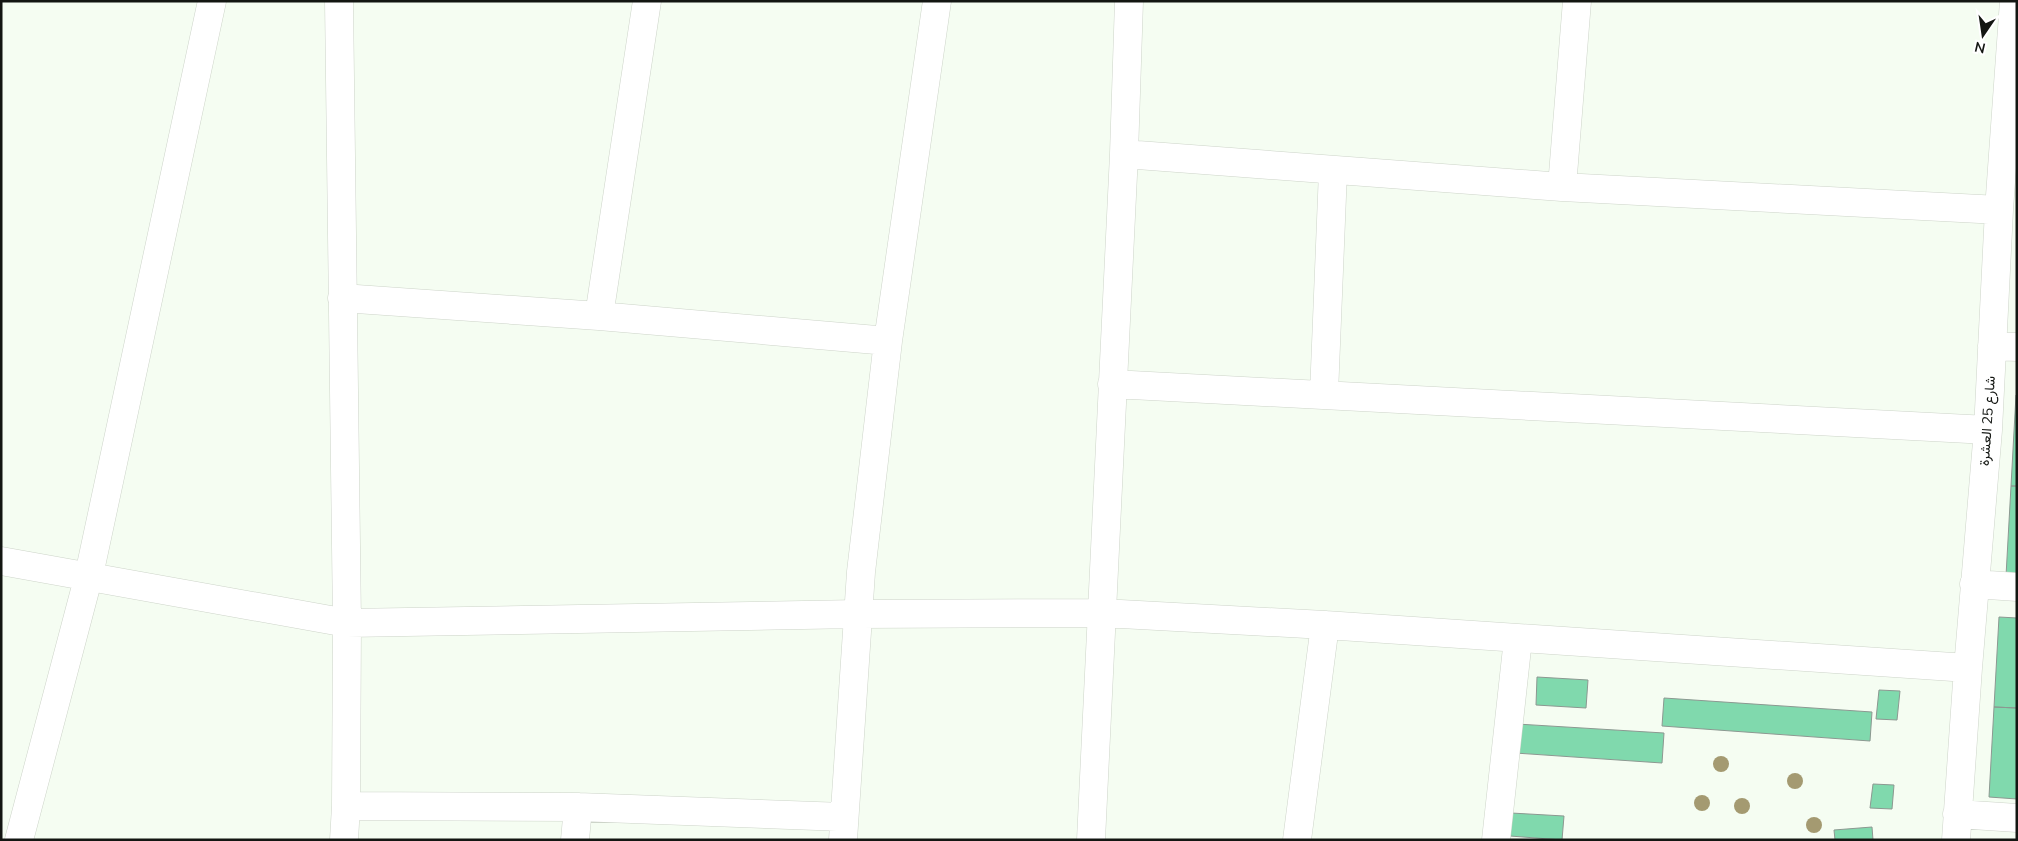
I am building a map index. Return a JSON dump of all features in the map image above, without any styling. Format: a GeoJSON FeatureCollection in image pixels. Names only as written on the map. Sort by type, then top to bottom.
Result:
{"type":"FeatureCollection","features":[{"type":"Feature","properties":{"kind":"street"},"geometry":{"type":"LineString","coordinates":[[19,840],[89,575],[212,1]]}},
{"type":"Feature","properties":{"kind":"street"},"geometry":{"type":"LineString","coordinates":[[339,1],[347,623],[346,806],[344,840]]}},
{"type":"Feature","properties":{"kind":"street"},"geometry":{"type":"LineString","coordinates":[[599,316],[647,1]]}},
{"type":"Feature","properties":{"kind":"street"},"geometry":{"type":"LineString","coordinates":[[346,806],[578,807],[843,829],[861,572],[888,342],[937,1]]}},
{"type":"Feature","properties":{"kind":"street"},"geometry":{"type":"LineString","coordinates":[[1091,840],[1124,154],[1129,1]]}},
{"type":"Feature","properties":{"kind":"street"},"geometry":{"type":"LineString","coordinates":[[1562,186],[1577,1]]}},
{"type":"Feature","properties":{"kind":"street","name":"شارع 25 العشرة"},"geometry":{"type":"LineString","coordinates":[[1956,827],[1974,584],[1988,430],[2004,347],[1999,210],[2012,106],[2014,1]]}},
{"type":"Feature","properties":{"kind":"street"},"geometry":{"type":"LineString","coordinates":[[1124,154],[1333,171],[1562,186],[1999,210]]}},
{"type":"Feature","properties":{"kind":"street"},"geometry":{"type":"LineString","coordinates":[[1324,394],[1333,171]]}},
{"type":"Feature","properties":{"kind":"street"},"geometry":{"type":"LineString","coordinates":[[342,298],[599,316],[888,342]]}},
{"type":"Feature","properties":{"kind":"street"},"geometry":{"type":"LineString","coordinates":[[1112,384],[1988,430]]}},
{"type":"Feature","properties":{"kind":"street"},"geometry":{"type":"LineString","coordinates":[[1,561],[89,575],[347,623],[858,614],[1102,613],[1325,625],[1968,668]]}},
{"type":"Feature","properties":{"kind":"street"},"geometry":{"type":"LineString","coordinates":[[1974,584],[2017,587]]}},
{"type":"Feature","properties":{"kind":"street"},"geometry":{"type":"LineString","coordinates":[[1297,840],[1325,625]]}},
{"type":"Feature","properties":{"kind":"street"},"geometry":{"type":"LineString","coordinates":[[1496,840],[1518,639]]}},
{"type":"Feature","properties":{"kind":"street"},"geometry":{"type":"LineString","coordinates":[[575,840],[578,807]]}},
{"type":"Feature","properties":{"kind":"street"},"geometry":{"type":"LineString","coordinates":[[1956,827],[2017,818]]}},
{"type":"Feature","properties":{"kind":"building"},"geometry":{"type":"Polygon","coordinates":[[[2016,395],[2017,486],[2011,486],[2016,395]]]}},
{"type":"Feature","properties":{"kind":"building"},"geometry":{"type":"Polygon","coordinates":[[[2011,486],[2017,486],[2017,577],[2006,576],[2011,486]]]}},
{"type":"Feature","properties":{"kind":"building"},"geometry":{"type":"Polygon","coordinates":[[[1999,617],[2017,618],[2017,708],[1994,707],[1999,617]]]}},
{"type":"Feature","properties":{"kind":"building"},"geometry":{"type":"Polygon","coordinates":[[[1537,677],[1588,680],[1586,708],[1536,705],[1537,677]]]}},
{"type":"Feature","properties":{"kind":"building"},"geometry":{"type":"Polygon","coordinates":[[[1879,690],[1900,691],[1897,720],[1876,719],[1879,690]]]}},
{"type":"Feature","properties":{"kind":"building"},"geometry":{"type":"Polygon","coordinates":[[[1664,698],[1872,712],[1870,741],[1662,726],[1664,698]]]}},
{"type":"Feature","properties":{"kind":"building"},"geometry":{"type":"Polygon","coordinates":[[[1994,707],[2017,708],[2017,799],[1989,797],[1994,707]]]}},
{"type":"Feature","properties":{"kind":"building"},"geometry":{"type":"Polygon","coordinates":[[[1517,724],[1664,733],[1662,763],[1515,753],[1517,724]]]}},
{"type":"Feature","properties":{"kind":"building"},"geometry":{"type":"Polygon","coordinates":[[[1873,784],[1894,785],[1892,809],[1870,808],[1873,784]]]}},
{"type":"Feature","properties":{"kind":"building"},"geometry":{"type":"Polygon","coordinates":[[[1511,813],[1564,816],[1562,840],[1510,836],[1511,813]]]}},
{"type":"Feature","properties":{"kind":"building"},"geometry":{"type":"Polygon","coordinates":[[[1872,827],[1873,840],[1835,840],[1834,830],[1872,827]]]}}]}
